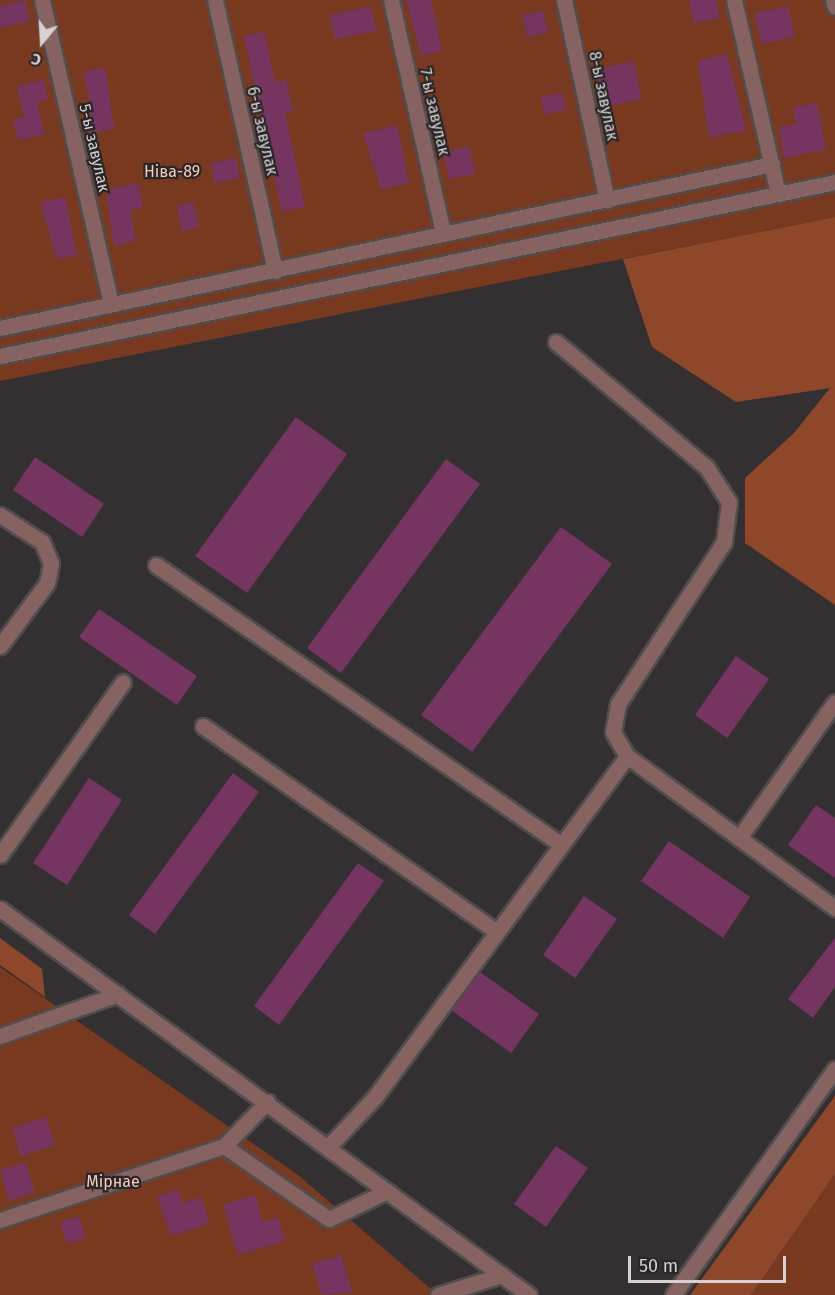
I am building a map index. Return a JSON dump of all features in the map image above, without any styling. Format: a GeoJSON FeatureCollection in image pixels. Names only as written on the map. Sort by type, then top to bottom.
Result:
{"type":"FeatureCollection","features":[{"type":"Feature","properties":{"kind":"street","name":"5-ы завулак"},"geometry":{"type":"LineString","coordinates":[[42,0],[111,304]]}},
{"type":"Feature","properties":{"kind":"street","name":"6-ы завулак"},"geometry":{"type":"LineString","coordinates":[[215,0],[275,271]]}},
{"type":"Feature","properties":{"kind":"street","name":"7-ы завулак"},"geometry":{"type":"LineString","coordinates":[[391,0],[443,233]]}},
{"type":"Feature","properties":{"kind":"street","name":"8-ы завулак"},"geometry":{"type":"LineString","coordinates":[[564,0],[607,200]]}},
{"type":"Feature","properties":{"kind":"street"},"geometry":{"type":"LineString","coordinates":[[734,0],[778,194]]}},
{"type":"Feature","properties":{"kind":"street"},"geometry":{"type":"LineString","coordinates":[[833,0],[835,8]]}},
{"type":"Feature","properties":{"kind":"street"},"geometry":{"type":"LineString","coordinates":[[0,328],[772,164]]}},
{"type":"Feature","properties":{"kind":"street"},"geometry":{"type":"LineString","coordinates":[[0,356],[835,182]]}},
{"type":"Feature","properties":{"kind":"street"},"geometry":{"type":"LineString","coordinates":[[556,342],[706,468],[729,502],[724,542],[618,704],[613,732],[627,756],[835,908]]}},
{"type":"Feature","properties":{"kind":"street"},"geometry":{"type":"LineString","coordinates":[[0,515],[42,542],[51,562],[47,583],[0,646]]}},
{"type":"Feature","properties":{"kind":"street"},"geometry":{"type":"LineString","coordinates":[[156,565],[560,844]]}},
{"type":"Feature","properties":{"kind":"street"},"geometry":{"type":"LineString","coordinates":[[0,855],[123,682]]}},
{"type":"Feature","properties":{"kind":"street"},"geometry":{"type":"LineString","coordinates":[[739,838],[835,702]]}},
{"type":"Feature","properties":{"kind":"street"},"geometry":{"type":"LineString","coordinates":[[203,726],[494,930]]}},
{"type":"Feature","properties":{"kind":"street"},"geometry":{"type":"LineString","coordinates":[[328,1147],[375,1097],[494,930],[627,756]]}},
{"type":"Feature","properties":{"kind":"street"},"geometry":{"type":"LineString","coordinates":[[0,909],[529,1295]]}},
{"type":"Feature","properties":{"kind":"street"},"geometry":{"type":"LineString","coordinates":[[0,1036],[118,994]]}},
{"type":"Feature","properties":{"kind":"street"},"geometry":{"type":"LineString","coordinates":[[673,1295],[835,1069]]}},
{"type":"Feature","properties":{"kind":"street"},"geometry":{"type":"LineString","coordinates":[[0,1220],[224,1146],[267,1102]]}},
{"type":"Feature","properties":{"kind":"street"},"geometry":{"type":"LineString","coordinates":[[224,1146],[329,1219],[387,1191]]}},
{"type":"Feature","properties":{"kind":"street"},"geometry":{"type":"LineString","coordinates":[[438,1295],[502,1275]]}},
{"type":"Feature","properties":{"kind":"green space","name":"Ніва-89"},"geometry":{"type":"Polygon","coordinates":[[[0,0],[835,0],[835,217],[0,381],[0,0]]]}},
{"type":"Feature","properties":{"kind":"green space","name":"Мірнае"},"geometry":{"type":"Polygon","coordinates":[[[0,967],[298,1175],[438,1295],[0,1295],[0,967]]]}},
{"type":"Feature","properties":{"kind":"green space"},"geometry":{"type":"Polygon","coordinates":[[[835,1174],[835,1295],[751,1295],[835,1174]]]}},
{"type":"Feature","properties":{"kind":"shaded area"},"geometry":{"type":"Polygon","coordinates":[[[835,217],[835,605],[745,543],[745,478],[794,433],[830,388],[736,402],[652,347],[623,259],[835,217]]]}},
{"type":"Feature","properties":{"kind":"shaded area"},"geometry":{"type":"Polygon","coordinates":[[[0,938],[42,969],[45,997],[0,965],[0,938]]]}},
{"type":"Feature","properties":{"kind":"shaded area"},"geometry":{"type":"Polygon","coordinates":[[[835,1096],[835,1174],[751,1295],[690,1295],[835,1096]]]}},
{"type":"Feature","properties":{"kind":"building"},"geometry":{"type":"Polygon","coordinates":[[[25,0],[29,21],[0,28],[0,6],[25,0]]]}},
{"type":"Feature","properties":{"kind":"building"},"geometry":{"type":"Polygon","coordinates":[[[406,0],[431,0],[442,51],[421,56],[406,0]]]}},
{"type":"Feature","properties":{"kind":"building"},"geometry":{"type":"Polygon","coordinates":[[[689,0],[716,0],[720,18],[694,24],[689,0]]]}},
{"type":"Feature","properties":{"kind":"building"},"geometry":{"type":"Polygon","coordinates":[[[371,6],[376,31],[335,39],[330,15],[371,6]]]}},
{"type":"Feature","properties":{"kind":"building"},"geometry":{"type":"Polygon","coordinates":[[[788,6],[795,37],[762,44],[755,13],[788,6]]]}},
{"type":"Feature","properties":{"kind":"building"},"geometry":{"type":"Polygon","coordinates":[[[543,11],[548,33],[527,37],[522,15],[543,11]]]}},
{"type":"Feature","properties":{"kind":"building"},"geometry":{"type":"Polygon","coordinates":[[[264,32],[275,82],[286,79],[293,111],[285,113],[305,207],[282,212],[244,36],[264,32]]]}},
{"type":"Feature","properties":{"kind":"building"},"geometry":{"type":"Polygon","coordinates":[[[727,54],[746,130],[709,138],[698,61],[727,54]]]}},
{"type":"Feature","properties":{"kind":"building"},"geometry":{"type":"Polygon","coordinates":[[[634,61],[642,99],[601,107],[593,70],[634,61]]]}},
{"type":"Feature","properties":{"kind":"building"},"geometry":{"type":"Polygon","coordinates":[[[105,67],[114,129],[89,134],[85,115],[92,114],[83,72],[105,67]]]}},
{"type":"Feature","properties":{"kind":"building"},"geometry":{"type":"Polygon","coordinates":[[[43,80],[48,100],[37,102],[44,135],[18,140],[13,120],[24,117],[17,86],[43,80]]]}},
{"type":"Feature","properties":{"kind":"building"},"geometry":{"type":"Polygon","coordinates":[[[562,92],[566,110],[544,114],[541,97],[562,92]]]}},
{"type":"Feature","properties":{"kind":"building"},"geometry":{"type":"Polygon","coordinates":[[[817,103],[826,150],[784,158],[779,127],[796,124],[793,107],[817,103]]]}},
{"type":"Feature","properties":{"kind":"building"},"geometry":{"type":"Polygon","coordinates":[[[397,125],[409,183],[381,189],[363,133],[397,125]]]}},
{"type":"Feature","properties":{"kind":"building"},"geometry":{"type":"Polygon","coordinates":[[[469,146],[475,174],[449,179],[443,152],[469,146]]]}},
{"type":"Feature","properties":{"kind":"building"},"geometry":{"type":"Polygon","coordinates":[[[236,158],[240,178],[215,184],[211,163],[236,158]]]}},
{"type":"Feature","properties":{"kind":"building"},"geometry":{"type":"Polygon","coordinates":[[[138,183],[143,207],[130,210],[136,241],[114,246],[106,190],[138,183]]]}},
{"type":"Feature","properties":{"kind":"building"},"geometry":{"type":"Polygon","coordinates":[[[65,197],[77,255],[57,259],[40,202],[65,197]]]}},
{"type":"Feature","properties":{"kind":"building"},"geometry":{"type":"Polygon","coordinates":[[[193,202],[199,228],[182,231],[177,206],[193,202]]]}},
{"type":"Feature","properties":{"kind":"building"},"geometry":{"type":"Polygon","coordinates":[[[296,417],[347,454],[247,593],[195,556],[296,417]]]}},
{"type":"Feature","properties":{"kind":"building"},"geometry":{"type":"Polygon","coordinates":[[[35,457],[104,504],[82,537],[13,490],[35,457]]]}},
{"type":"Feature","properties":{"kind":"building"},"geometry":{"type":"Polygon","coordinates":[[[446,459],[480,484],[341,673],[307,648],[446,459]]]}},
{"type":"Feature","properties":{"kind":"building"},"geometry":{"type":"Polygon","coordinates":[[[561,527],[612,564],[472,752],[421,715],[561,527]]]}},
{"type":"Feature","properties":{"kind":"building"},"geometry":{"type":"Polygon","coordinates":[[[99,609],[197,676],[177,705],[79,637],[99,609]]]}},
{"type":"Feature","properties":{"kind":"building"},"geometry":{"type":"Polygon","coordinates":[[[736,656],[769,679],[727,738],[695,715],[736,656]]]}},
{"type":"Feature","properties":{"kind":"building"},"geometry":{"type":"Polygon","coordinates":[[[233,773],[259,792],[155,934],[129,915],[233,773]]]}},
{"type":"Feature","properties":{"kind":"building"},"geometry":{"type":"Polygon","coordinates":[[[89,778],[122,800],[67,885],[33,863],[89,778]]]}},
{"type":"Feature","properties":{"kind":"building"},"geometry":{"type":"Polygon","coordinates":[[[816,805],[835,818],[835,878],[788,845],[816,805]]]}},
{"type":"Feature","properties":{"kind":"building"},"geometry":{"type":"Polygon","coordinates":[[[669,841],[750,897],[723,938],[641,881],[669,841]]]}},
{"type":"Feature","properties":{"kind":"building"},"geometry":{"type":"Polygon","coordinates":[[[358,863],[384,881],[279,1025],[254,1006],[358,863]]]}},
{"type":"Feature","properties":{"kind":"building"},"geometry":{"type":"Polygon","coordinates":[[[584,896],[617,919],[575,978],[543,955],[584,896]]]}},
{"type":"Feature","properties":{"kind":"building"},"geometry":{"type":"Polygon","coordinates":[[[835,938],[835,987],[813,1018],[788,999],[835,938]]]}},
{"type":"Feature","properties":{"kind":"building"},"geometry":{"type":"Polygon","coordinates":[[[480,972],[539,1014],[511,1053],[451,1010],[480,972]]]}},
{"type":"Feature","properties":{"kind":"building"},"geometry":{"type":"Polygon","coordinates":[[[46,1117],[55,1145],[21,1156],[12,1128],[46,1117]]]}},
{"type":"Feature","properties":{"kind":"building"},"geometry":{"type":"Polygon","coordinates":[[[556,1146],[588,1168],[546,1227],[514,1204],[556,1146]]]}},
{"type":"Feature","properties":{"kind":"building"},"geometry":{"type":"Polygon","coordinates":[[[25,1162],[35,1192],[9,1201],[0,1170],[25,1162]]]}},
{"type":"Feature","properties":{"kind":"building"},"geometry":{"type":"Polygon","coordinates":[[[178,1189],[182,1203],[201,1197],[210,1223],[171,1236],[157,1197],[178,1189]]]}},
{"type":"Feature","properties":{"kind":"building"},"geometry":{"type":"Polygon","coordinates":[[[255,1195],[263,1222],[278,1217],[285,1241],[238,1255],[223,1205],[255,1195]]]}},
{"type":"Feature","properties":{"kind":"building"},"geometry":{"type":"Polygon","coordinates":[[[79,1216],[86,1238],[67,1244],[60,1222],[79,1216]]]}},
{"type":"Feature","properties":{"kind":"building"},"geometry":{"type":"Polygon","coordinates":[[[341,1255],[352,1292],[322,1295],[312,1264],[341,1255]]]}}]}
